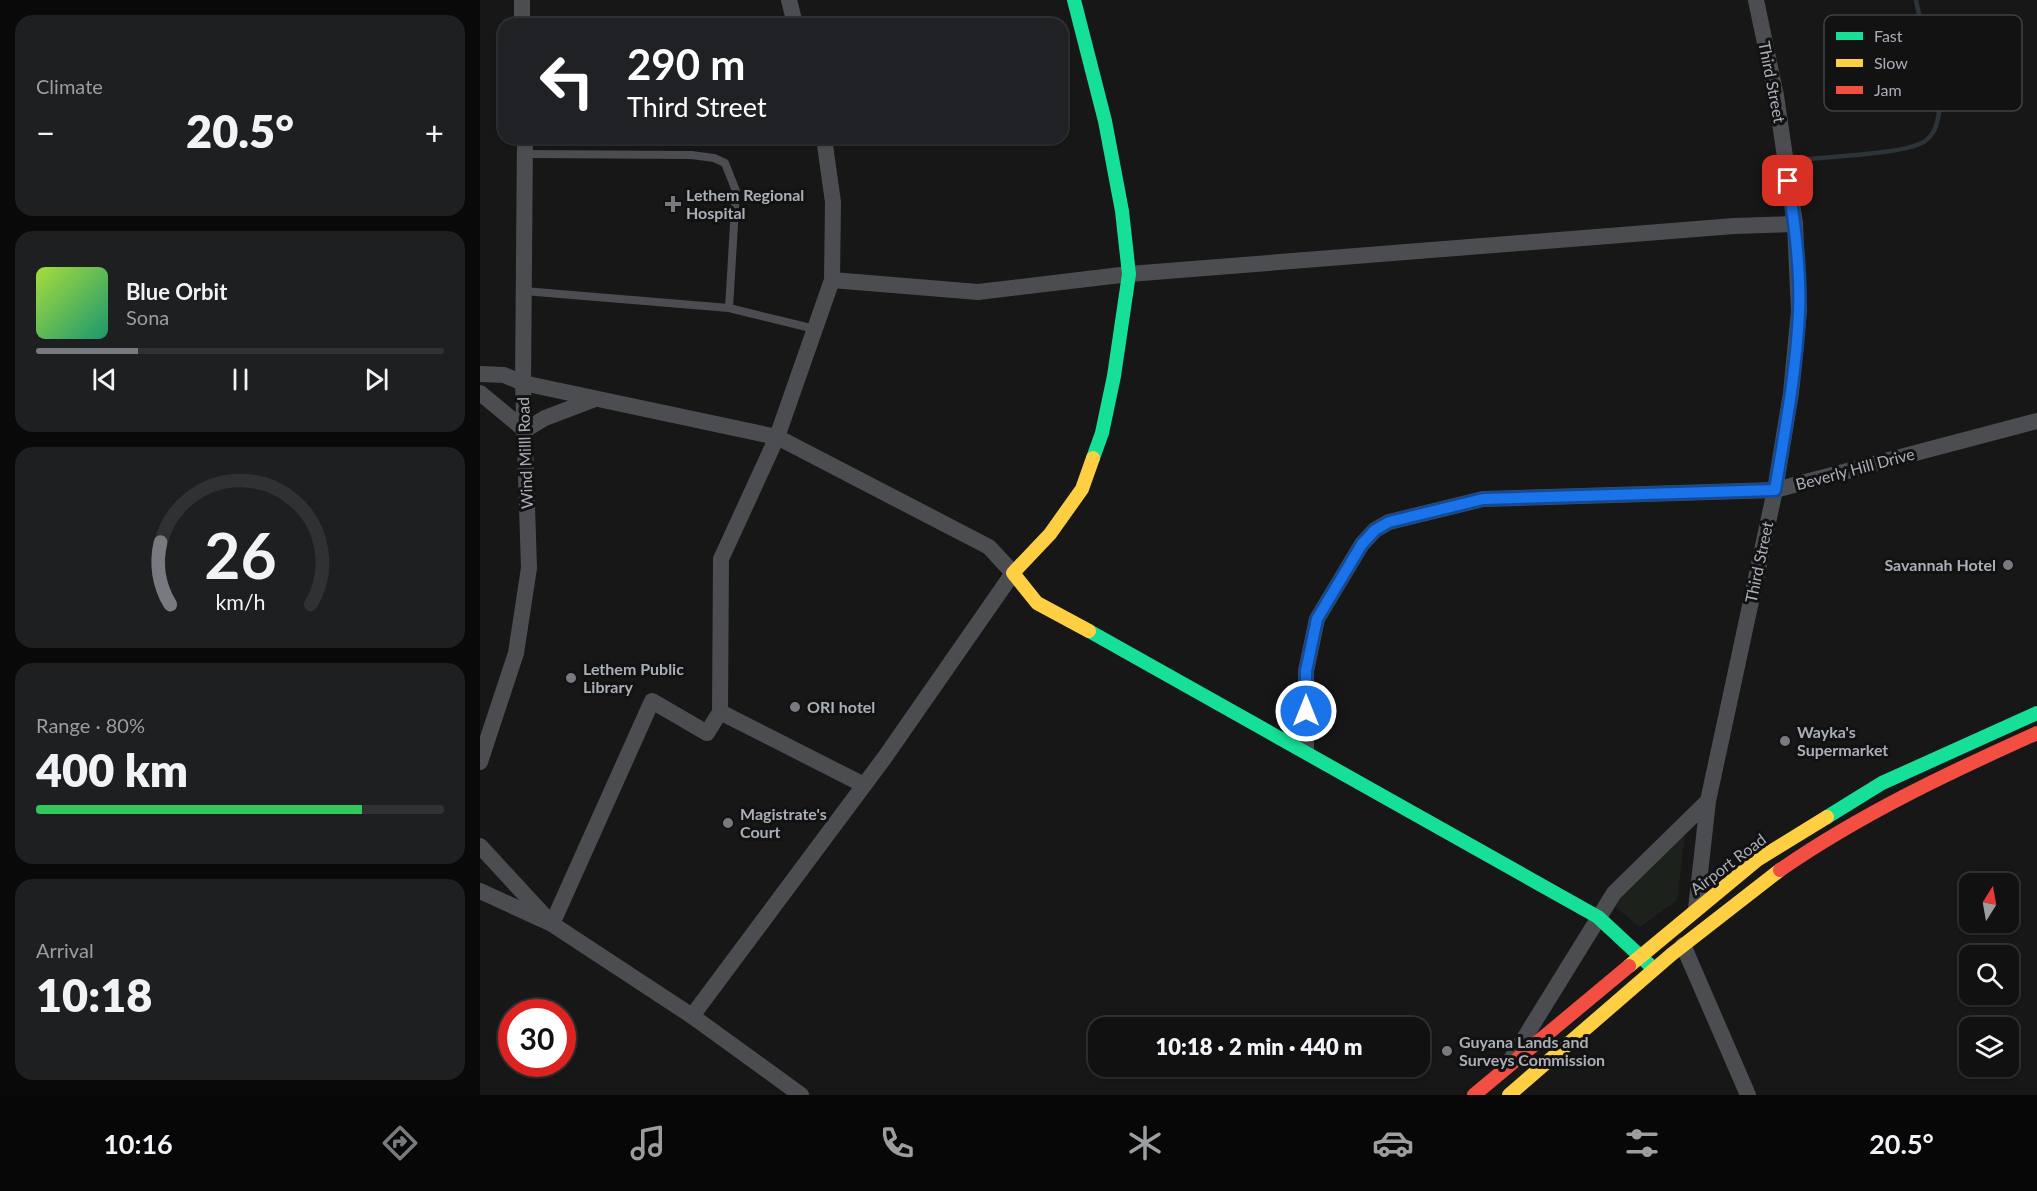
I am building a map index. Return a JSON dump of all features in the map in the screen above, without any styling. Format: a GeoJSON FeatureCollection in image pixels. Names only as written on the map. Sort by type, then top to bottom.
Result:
{"type":"FeatureCollection","features":[{"type":"Feature","properties":{"kind":"street"},"geometry":{"type":"LineString","coordinates":[[522,0],[522,18]]}},
{"type":"Feature","properties":{"kind":"street"},"geometry":{"type":"LineString","coordinates":[[789,0],[794,18]]}},
{"type":"Feature","properties":{"kind":"street"},"geometry":{"type":"LineString","coordinates":[[692,1016],[864,785],[1013,573],[1050,534],[1082,489],[1102,433],[1129,274],[1122,211],[1105,121],[1074,0]]}},
{"type":"Feature","properties":{"kind":"street","name":"Third Street"},"geometry":{"type":"LineString","coordinates":[[1696,909],[1708,801],[1775,490],[1791,393],[1799,311],[1795,224],[1776,96],[1756,0]]}},
{"type":"Feature","properties":{"kind":"street"},"geometry":{"type":"LineString","coordinates":[[552,924],[652,701],[707,733],[720,712],[721,559],[777,437],[832,280],[833,202],[825,144]]}},
{"type":"Feature","properties":{"kind":"street","name":"Wind Milll Road"},"geometry":{"type":"LineString","coordinates":[[480,762],[516,653],[529,568],[523,383],[526,146]]}},
{"type":"Feature","properties":{"kind":"street"},"geometry":{"type":"LineString","coordinates":[[832,280],[978,292],[1129,274],[1734,226],[1795,224]]}},
{"type":"Feature","properties":{"kind":"street"},"geometry":{"type":"LineString","coordinates":[[480,374],[504,375],[523,383],[777,437],[989,547],[1037,603],[1306,751],[1598,917],[1654,969]]}},
{"type":"Feature","properties":{"kind":"street"},"geometry":{"type":"LineString","coordinates":[[480,393],[525,430],[545,418],[596,398]]}},
{"type":"Feature","properties":{"kind":"street","name":"Beverly Hill Drive"},"geometry":{"type":"LineString","coordinates":[[1306,751],[1306,671],[1317,619],[1362,544],[1375,530],[1389,522],[1483,499],[1775,490],[2037,421]]}},
{"type":"Feature","properties":{"kind":"street"},"geometry":{"type":"LineString","coordinates":[[720,712],[864,785]]}},
{"type":"Feature","properties":{"kind":"street","name":"Airport Road"},"geometry":{"type":"LineString","coordinates":[[1474,1095],[1696,909],[1768,853],[1882,783],[2037,713]]}},
{"type":"Feature","properties":{"kind":"street"},"geometry":{"type":"LineString","coordinates":[[1509,1095],[1654,969],[1779,870],[1880,808],[2037,733]]}},
{"type":"Feature","properties":{"kind":"street"},"geometry":{"type":"LineString","coordinates":[[1505,1069],[1614,893],[1708,801]]}},
{"type":"Feature","properties":{"kind":"street"},"geometry":{"type":"LineString","coordinates":[[480,846],[552,924]]}},
{"type":"Feature","properties":{"kind":"street"},"geometry":{"type":"LineString","coordinates":[[1768,853],[1779,870]]}},
{"type":"Feature","properties":{"kind":"street"},"geometry":{"type":"LineString","coordinates":[[480,891],[552,924],[692,1016],[801,1095]]}},
{"type":"Feature","properties":{"kind":"street"},"geometry":{"type":"LineString","coordinates":[[1683,945],[1748,1095]]}},
{"type":"Feature","properties":{"kind":"lane"},"geometry":{"type":"LineString","coordinates":[[526,146],[691,156],[714,158],[725,163],[736,191],[729,308]]}},
{"type":"Feature","properties":{"kind":"lane"},"geometry":{"type":"LineString","coordinates":[[524,291],[729,308],[815,329]]}},
{"type":"Feature","properties":{"kind":"shaded area"},"geometry":{"type":"Polygon","coordinates":[[[1685,835],[1677,900],[1640,927],[1612,904],[1685,835]]]}},
{"type":"Feature","properties":{"kind":"waterway"},"geometry":{"type":"LineString","coordinates":[[1916,0],[1919,15]]}},
{"type":"Feature","properties":{"kind":"waterway"},"geometry":{"type":"LineString","coordinates":[[1808,159],[1869,154],[1916,145],[1925,141],[1933,132],[1939,111]]}},
{"type":"Feature","properties":{"kind":"traffic: fast"},"geometry":{"type":"LineString","coordinates":[[1074,0],[1105,121],[1122,211],[1129,274],[1114,376],[1102,433],[1093,458]]}},
{"type":"Feature","properties":{"kind":"traffic: fast"},"geometry":{"type":"LineString","coordinates":[[1089,631],[1598,917],[1654,969]]}},
{"type":"Feature","properties":{"kind":"traffic: fast"},"geometry":{"type":"LineString","coordinates":[[1827,817],[1882,783],[2037,713]]}},
{"type":"Feature","properties":{"kind":"traffic: slow"},"geometry":{"type":"LineString","coordinates":[[1089,631],[1037,603],[1013,573],[1050,534],[1082,489],[1093,458]]}},
{"type":"Feature","properties":{"kind":"traffic: slow"},"geometry":{"type":"LineString","coordinates":[[1629,966],[1757,860],[1827,817]]}},
{"type":"Feature","properties":{"kind":"traffic: slow"},"geometry":{"type":"LineString","coordinates":[[1509,1095],[1672,954],[1780,870]]}},
{"type":"Feature","properties":{"kind":"traffic: jam"},"geometry":{"type":"LineString","coordinates":[[1780,870],[1873,813],[1971,763],[2037,733]]}},
{"type":"Feature","properties":{"kind":"traffic: jam"},"geometry":{"type":"LineString","coordinates":[[1474,1095],[1629,966]]}},
{"type":"Feature","properties":{"kind":"place","name":"Lethem Regional Hospital"},"geometry":{"type":"Point","coordinates":[673,204]}},
{"type":"Feature","properties":{"kind":"place","name":"Savannah Hotel"},"geometry":{"type":"Point","coordinates":[2008,565]}},
{"type":"Feature","properties":{"kind":"place","name":"Lethem Public Library"},"geometry":{"type":"Point","coordinates":[571,678]}},
{"type":"Feature","properties":{"kind":"place","name":"ORI hotel"},"geometry":{"type":"Point","coordinates":[795,707]}},
{"type":"Feature","properties":{"kind":"place","name":"Wayka's Supermarket"},"geometry":{"type":"Point","coordinates":[1785,741]}},
{"type":"Feature","properties":{"kind":"place","name":"Magistrate's Court"},"geometry":{"type":"Point","coordinates":[728,823]}},
{"type":"Feature","properties":{"kind":"place","name":"Guyana Lands and Surveys Commission"},"geometry":{"type":"Point","coordinates":[1447,1051]}},
{"type":"Feature","properties":{"kind":"route"},"geometry":{"type":"LineString","coordinates":[[1306,711],[1306,671],[1317,619],[1332,590],[1362,544],[1375,530],[1389,522],[1483,499],[1775,490],[1791,393],[1799,311],[1795,224],[1788,181]]}}]}
